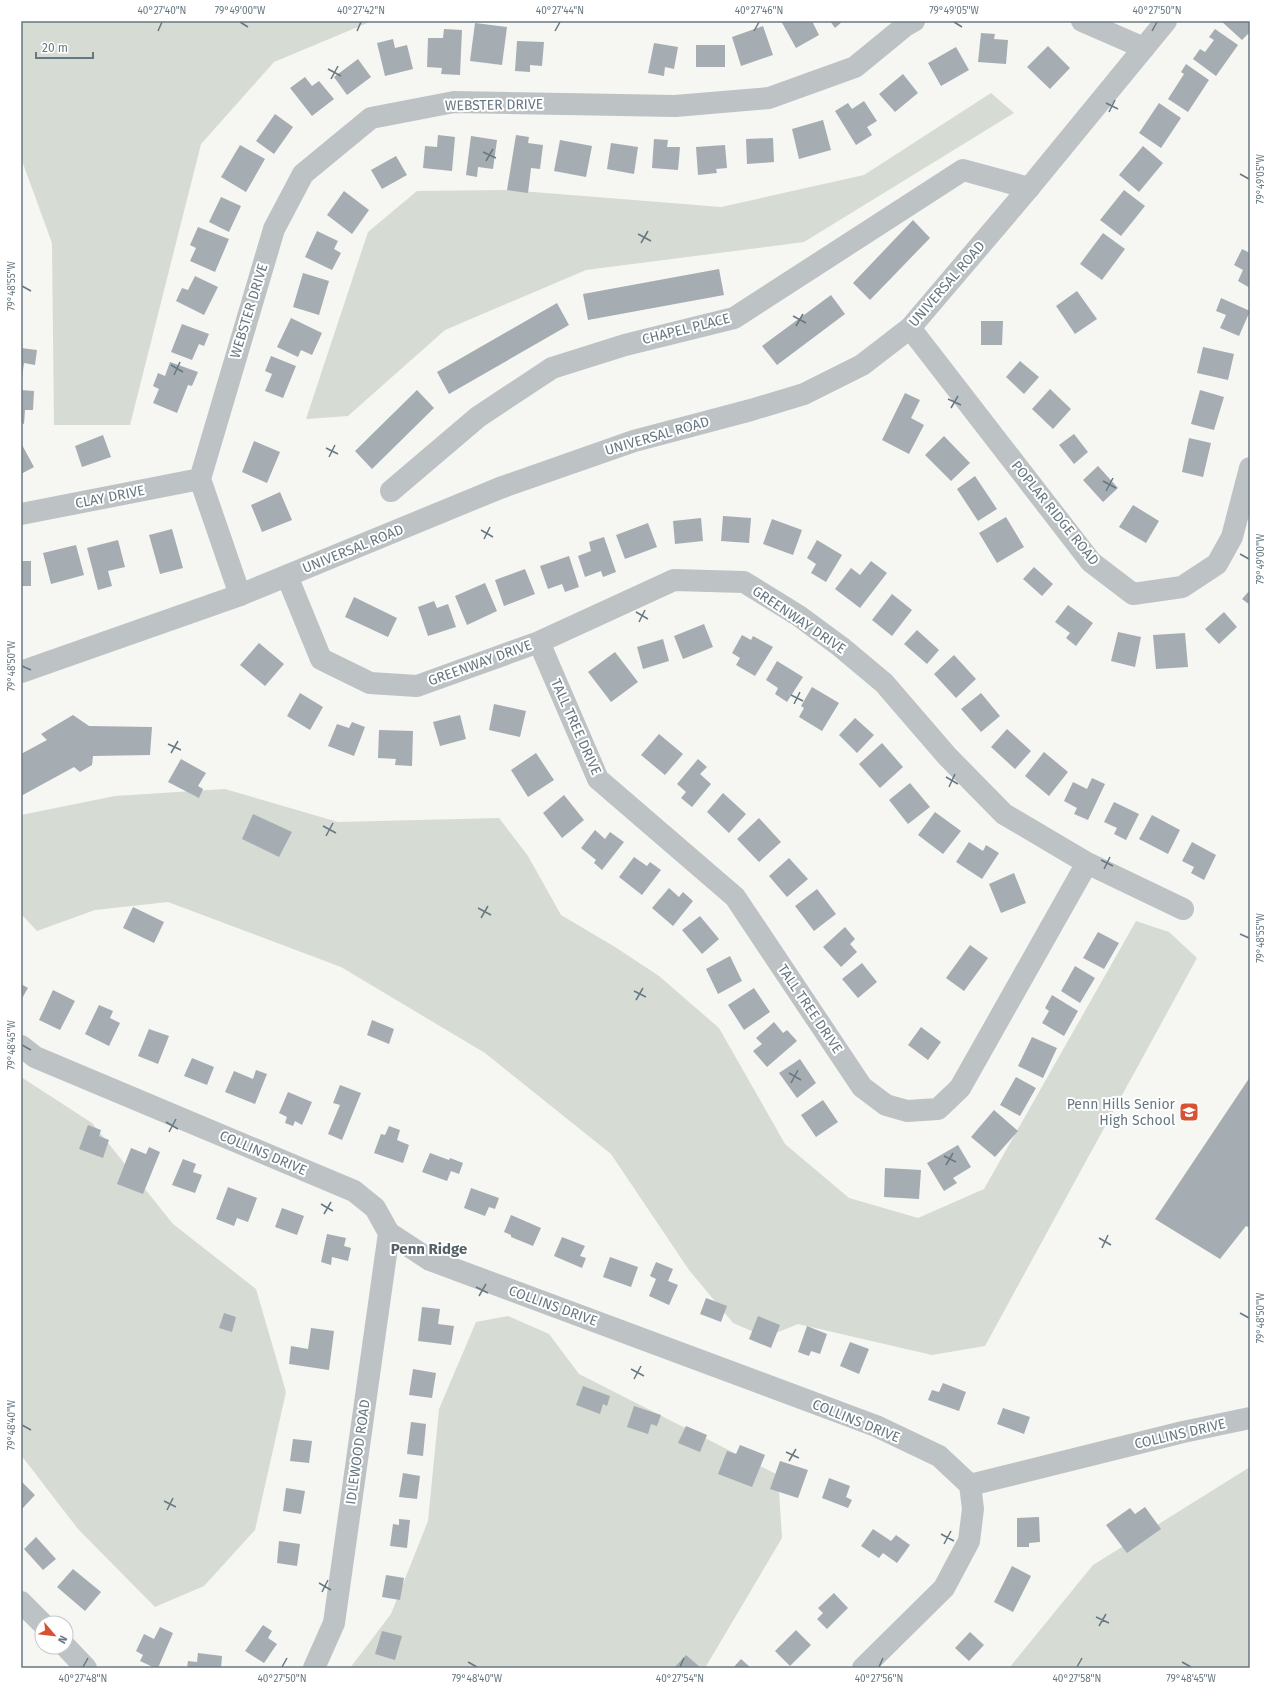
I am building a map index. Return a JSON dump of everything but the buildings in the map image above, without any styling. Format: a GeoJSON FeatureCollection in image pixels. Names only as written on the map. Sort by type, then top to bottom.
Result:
{"type":"FeatureCollection","features":[{"type":"Feature","properties":{"kind":"street","name":"WEBSTER DRIVE"},"geometry":{"type":"LineString","coordinates":[[200,479],[274,229],[303,174],[371,118],[454,102],[676,106],[769,98],[855,67],[905,26],[914,21]]}},
{"type":"Feature","properties":{"kind":"street"},"geometry":{"type":"LineString","coordinates":[[1082,21],[1144,48]]}},
{"type":"Feature","properties":{"kind":"street","name":"UNIVERSAL ROAD"},"geometry":{"type":"LineString","coordinates":[[21,672],[240,595],[500,488],[634,441],[751,410],[804,394],[862,365],[910,328],[1029,188],[1166,21]]}},
{"type":"Feature","properties":{"kind":"street","name":"CHAPEL PLACE"},"geometry":{"type":"LineString","coordinates":[[390,492],[478,417],[552,368],[625,345],[734,318],[963,170],[1029,188]]}},
{"type":"Feature","properties":{"kind":"street","name":"POPLAR RIDGE ROAD"},"geometry":{"type":"LineString","coordinates":[[910,328],[1091,562],[1133,594],[1182,587],[1217,564],[1232,537],[1250,468]]}},
{"type":"Feature","properties":{"kind":"street","name":"CLAY DRIVE"},"geometry":{"type":"LineString","coordinates":[[21,514],[200,479]]}},
{"type":"Feature","properties":{"kind":"street"},"geometry":{"type":"LineString","coordinates":[[200,479],[240,595]]}},
{"type":"Feature","properties":{"kind":"street","name":"GREENWAY DRIVE"},"geometry":{"type":"LineString","coordinates":[[288,576],[321,659],[370,684],[417,686],[539,642],[674,580],[744,582],[805,621],[842,647],[884,683],[947,756],[1004,814],[1087,863],[1183,909]]}},
{"type":"Feature","properties":{"kind":"street","name":"TALL TREE DRIVE"},"geometry":{"type":"LineString","coordinates":[[539,642],[598,779],[735,897],[862,1087],[886,1105],[907,1111],[938,1109],[960,1088],[1087,863]]}},
{"type":"Feature","properties":{"kind":"street","name":"COLLINS DRIVE"},"geometry":{"type":"LineString","coordinates":[[21,1046],[35,1057],[354,1191],[375,1208],[389,1233],[430,1260],[876,1426],[939,1456],[970,1485],[1183,1432],[1250,1418]]}},
{"type":"Feature","properties":{"kind":"street","name":"IDLEWOOD ROAD"},"geometry":{"type":"LineString","coordinates":[[314,1668],[334,1623],[389,1233]]}},
{"type":"Feature","properties":{"kind":"street"},"geometry":{"type":"LineString","coordinates":[[863,1668],[944,1588],[969,1541],[973,1510],[970,1485]]}},
{"type":"Feature","properties":{"kind":"street"},"geometry":{"type":"LineString","coordinates":[[21,1602],[34,1615]]}},
{"type":"Feature","properties":{"kind":"street"},"geometry":{"type":"LineString","coordinates":[[74,1655],[86,1668]]}},
{"type":"Feature","properties":{"kind":"shaded area"},"geometry":{"type":"Polygon","coordinates":[[[21,21],[372,21],[274,62],[201,144],[130,425],[54,425],[52,243],[21,158],[21,21]]]}},
{"type":"Feature","properties":{"kind":"shaded area"},"geometry":{"type":"Polygon","coordinates":[[[991,93],[1014,113],[804,242],[586,270],[445,330],[348,416],[306,419],[368,232],[417,191],[507,190],[721,207],[864,175],[991,93]]]}},
{"type":"Feature","properties":{"kind":"shaded area"},"geometry":{"type":"Polygon","coordinates":[[[225,789],[338,822],[499,818],[528,856],[561,915],[615,947],[659,976],[719,1028],[785,1144],[849,1198],[918,1218],[984,1189],[1136,921],[1169,932],[1197,958],[985,1346],[932,1355],[798,1324],[766,1337],[733,1323],[689,1270],[611,1154],[485,1053],[341,967],[168,902],[95,910],[37,931],[21,914],[21,815],[115,796],[225,789]]]}},
{"type":"Feature","properties":{"kind":"shaded area"},"geometry":{"type":"Polygon","coordinates":[[[21,1077],[92,1123],[173,1224],[256,1289],[286,1392],[255,1530],[204,1586],[155,1607],[78,1529],[21,1455],[21,1077]]]}},
{"type":"Feature","properties":{"kind":"shaded area"},"geometry":{"type":"Polygon","coordinates":[[[508,1316],[549,1334],[579,1374],[778,1475],[782,1538],[705,1668],[350,1668],[391,1614],[428,1521],[439,1409],[476,1322],[508,1316]]]}},
{"type":"Feature","properties":{"kind":"shaded area"},"geometry":{"type":"Polygon","coordinates":[[[1250,1467],[1250,1668],[1009,1668],[1093,1565],[1250,1467]]]}},
{"type":"Feature","properties":{"kind":"place","name":"Penn Hills Senior High School"},"geometry":{"type":"Point","coordinates":[1189,1112]}},
{"type":"Feature","properties":{"kind":"district","name":"Penn Ridge"},"geometry":{"type":"Point","coordinates":[429,1249]}}]}
